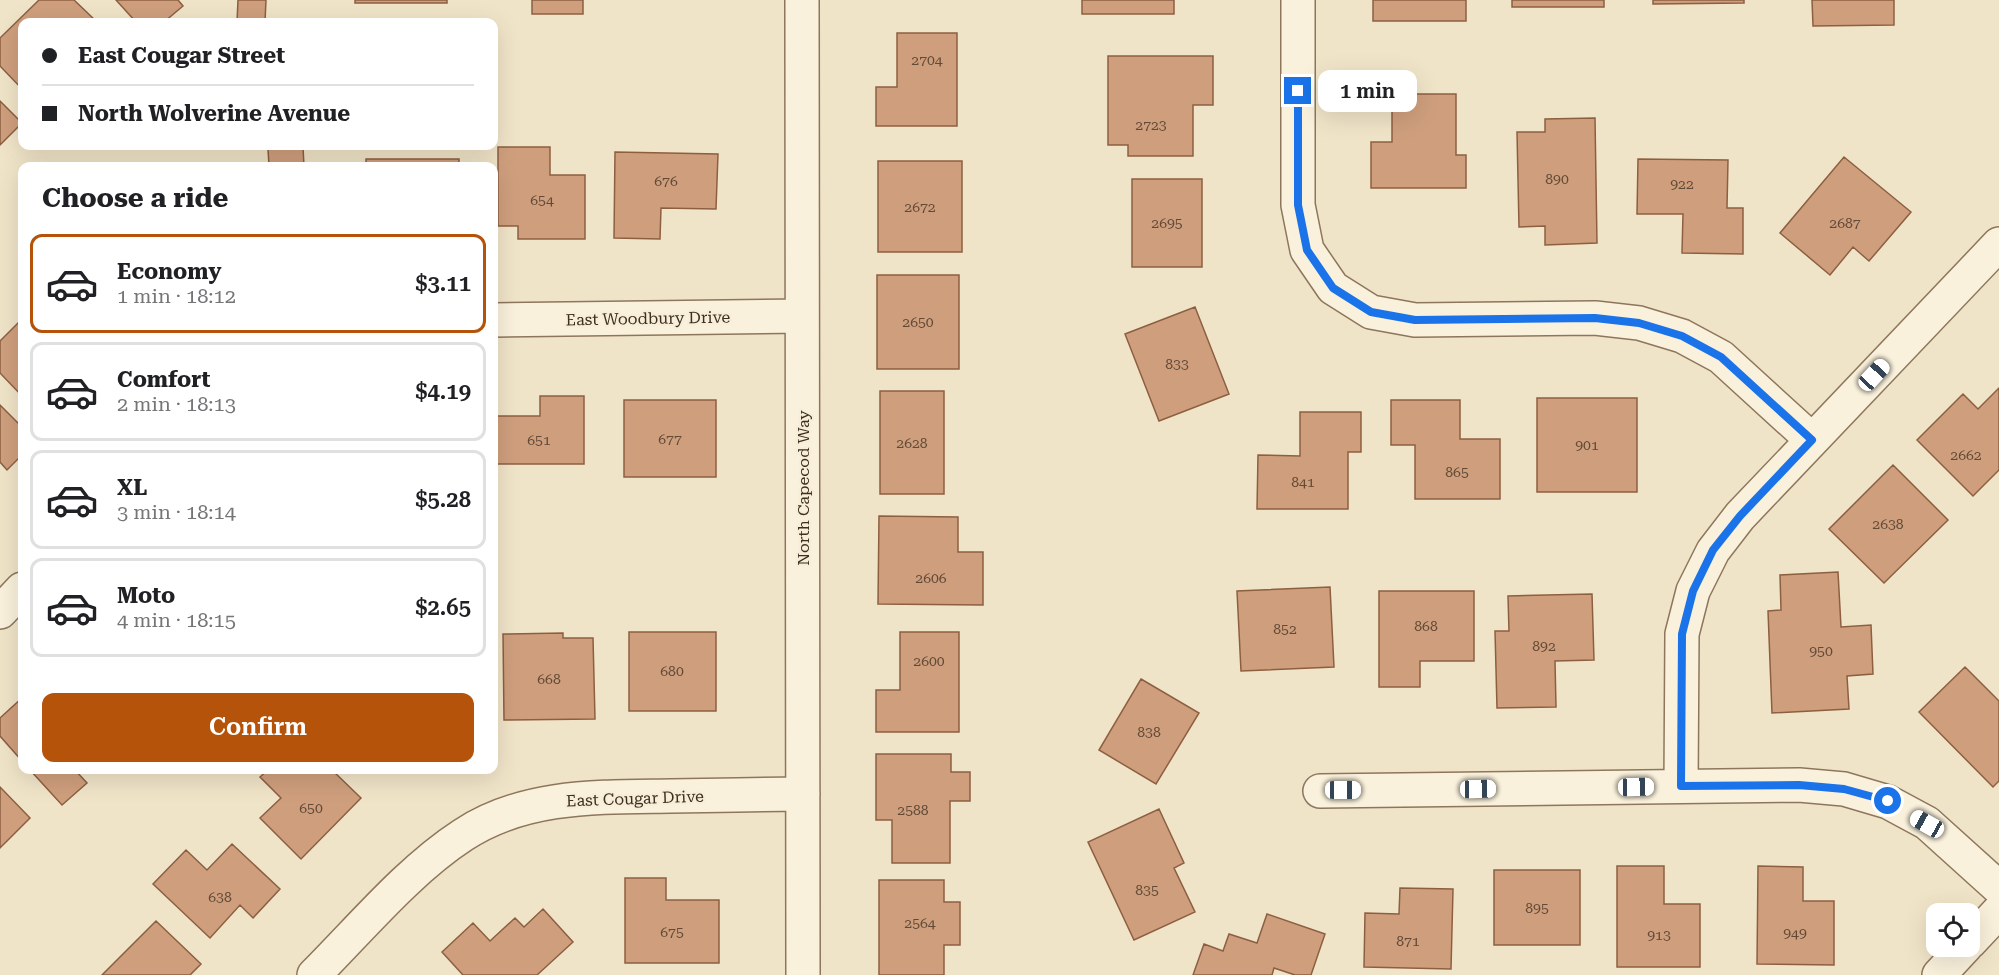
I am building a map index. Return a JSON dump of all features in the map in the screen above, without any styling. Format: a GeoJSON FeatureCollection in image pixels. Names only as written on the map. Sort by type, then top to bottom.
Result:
{"type":"FeatureCollection","features":[{"type":"Feature","properties":{"kind":"street","name":"North Capecod Way"},"geometry":{"type":"LineString","coordinates":[[802,0],[803,975]]}},
{"type":"Feature","properties":{"kind":"street"},"geometry":{"type":"LineString","coordinates":[[1298,0],[1298,205],[1307,250],[1333,288],[1371,312],[1415,320],[1595,318],[1639,323],[1682,336],[1721,357],[1812,440]]}},
{"type":"Feature","properties":{"kind":"street"},"geometry":{"type":"LineString","coordinates":[[1681,786],[1682,634],[1693,591],[1713,550],[1740,516],[1999,244]]}},
{"type":"Feature","properties":{"kind":"street","name":"East Woodbury Drive"},"geometry":{"type":"LineString","coordinates":[[498,320],[802,316]]}},
{"type":"Feature","properties":{"kind":"street"},"geometry":{"type":"LineString","coordinates":[[0,612],[18,593]]}},
{"type":"Feature","properties":{"kind":"street"},"geometry":{"type":"LineString","coordinates":[[1320,790],[1799,785],[1844,789],[1888,801],[1927,824],[1999,888]]}},
{"type":"Feature","properties":{"kind":"street","name":"East Cougar Drive"},"geometry":{"type":"LineString","coordinates":[[314,975],[428,860],[465,833],[506,814],[550,801],[595,797],[803,794]]}},
{"type":"Feature","properties":{"kind":"street"},"geometry":{"type":"LineString","coordinates":[[1980,931],[1999,911]]}},
{"type":"Feature","properties":{"kind":"street"},"geometry":{"type":"LineString","coordinates":[[1939,975],[1956,957]]}},
{"type":"Feature","properties":{"kind":"building"},"geometry":{"type":"Polygon","coordinates":[[[39,0],[74,0],[93,18],[21,18],[39,0]]]}},
{"type":"Feature","properties":{"kind":"building"},"geometry":{"type":"Polygon","coordinates":[[[116,0],[178,0],[183,6],[169,18],[132,18],[116,0]]]}},
{"type":"Feature","properties":{"kind":"building"},"geometry":{"type":"Polygon","coordinates":[[[238,0],[266,0],[265,18],[237,18],[238,0]]]}},
{"type":"Feature","properties":{"kind":"building"},"geometry":{"type":"Polygon","coordinates":[[[355,0],[447,0],[447,3],[355,3],[355,0]]]}},
{"type":"Feature","properties":{"kind":"building"},"geometry":{"type":"Polygon","coordinates":[[[532,0],[583,0],[583,14],[532,14],[532,0]]]}},
{"type":"Feature","properties":{"kind":"building"},"geometry":{"type":"Polygon","coordinates":[[[1082,0],[1174,0],[1174,14],[1082,14],[1082,0]]]}},
{"type":"Feature","properties":{"kind":"building"},"geometry":{"type":"Polygon","coordinates":[[[1373,0],[1466,0],[1466,21],[1373,21],[1373,0]]]}},
{"type":"Feature","properties":{"kind":"building"},"geometry":{"type":"Polygon","coordinates":[[[1512,0],[1604,0],[1604,7],[1512,7],[1512,0]]]}},
{"type":"Feature","properties":{"kind":"building"},"geometry":{"type":"Polygon","coordinates":[[[1653,0],[1744,0],[1744,3],[1653,4],[1653,0]]]}},
{"type":"Feature","properties":{"kind":"building"},"geometry":{"type":"Polygon","coordinates":[[[1812,0],[1894,0],[1894,25],[1813,26],[1812,0]]]}},
{"type":"Feature","properties":{"kind":"building"},"geometry":{"type":"Polygon","coordinates":[[[18,20],[18,85],[0,66],[0,38],[18,20]]]}},
{"type":"Feature","properties":{"kind":"building"},"geometry":{"type":"Polygon","coordinates":[[[897,33],[957,33],[957,126],[876,126],[876,87],[897,87],[897,33]]]}},
{"type":"Feature","properties":{"kind":"building"},"geometry":{"type":"Polygon","coordinates":[[[1108,56],[1213,56],[1213,105],[1193,105],[1193,156],[1128,156],[1128,145],[1108,145],[1108,56]]]}},
{"type":"Feature","properties":{"kind":"building"},"geometry":{"type":"Polygon","coordinates":[[[1392,94],[1456,94],[1456,155],[1466,155],[1466,188],[1371,188],[1371,142],[1392,142],[1392,94]]]}},
{"type":"Feature","properties":{"kind":"building"},"geometry":{"type":"Polygon","coordinates":[[[0,101],[18,119],[18,127],[0,145],[0,101]]]}},
{"type":"Feature","properties":{"kind":"building"},"geometry":{"type":"Polygon","coordinates":[[[1595,118],[1597,243],[1545,245],[1545,226],[1519,227],[1517,132],[1545,132],[1545,119],[1595,118]]]}},
{"type":"Feature","properties":{"kind":"building"},"geometry":{"type":"Polygon","coordinates":[[[498,147],[550,147],[550,175],[585,175],[585,239],[518,239],[518,226],[498,226],[498,147]]]}},
{"type":"Feature","properties":{"kind":"building"},"geometry":{"type":"Polygon","coordinates":[[[268,150],[303,150],[304,162],[269,162],[268,150]]]}},
{"type":"Feature","properties":{"kind":"building"},"geometry":{"type":"Polygon","coordinates":[[[615,152],[718,154],[716,209],[661,208],[660,239],[614,238],[615,152]]]}},
{"type":"Feature","properties":{"kind":"building"},"geometry":{"type":"Polygon","coordinates":[[[1844,157],[1911,212],[1869,261],[1853,247],[1830,275],[1780,233],[1844,157]]]}},
{"type":"Feature","properties":{"kind":"building"},"geometry":{"type":"Polygon","coordinates":[[[366,159],[459,159],[459,162],[366,162],[366,159]]]}},
{"type":"Feature","properties":{"kind":"building"},"geometry":{"type":"Polygon","coordinates":[[[1638,159],[1728,160],[1727,208],[1743,208],[1743,254],[1682,253],[1683,214],[1637,214],[1638,159]]]}},
{"type":"Feature","properties":{"kind":"building"},"geometry":{"type":"Polygon","coordinates":[[[878,161],[962,161],[962,252],[878,252],[878,161]]]}},
{"type":"Feature","properties":{"kind":"building"},"geometry":{"type":"Polygon","coordinates":[[[1132,179],[1202,179],[1202,267],[1132,267],[1132,179]]]}},
{"type":"Feature","properties":{"kind":"building"},"geometry":{"type":"Polygon","coordinates":[[[877,275],[959,275],[959,369],[877,369],[877,275]]]}},
{"type":"Feature","properties":{"kind":"building"},"geometry":{"type":"Polygon","coordinates":[[[1195,307],[1229,394],[1159,421],[1125,334],[1195,307]]]}},
{"type":"Feature","properties":{"kind":"building"},"geometry":{"type":"Polygon","coordinates":[[[18,323],[18,392],[0,373],[0,341],[18,323]]]}},
{"type":"Feature","properties":{"kind":"building"},"geometry":{"type":"Polygon","coordinates":[[[1999,388],[1999,470],[1973,496],[1917,440],[1963,394],[1978,409],[1999,388]]]}},
{"type":"Feature","properties":{"kind":"building"},"geometry":{"type":"Polygon","coordinates":[[[880,391],[944,391],[944,494],[880,494],[880,391]]]}},
{"type":"Feature","properties":{"kind":"building"},"geometry":{"type":"Polygon","coordinates":[[[540,396],[584,396],[584,464],[498,464],[498,416],[540,416],[540,396]]]}},
{"type":"Feature","properties":{"kind":"building"},"geometry":{"type":"Polygon","coordinates":[[[1537,398],[1637,398],[1637,492],[1537,492],[1537,398]]]}},
{"type":"Feature","properties":{"kind":"building"},"geometry":{"type":"Polygon","coordinates":[[[624,400],[716,400],[716,477],[624,477],[624,400]]]}},
{"type":"Feature","properties":{"kind":"building"},"geometry":{"type":"Polygon","coordinates":[[[1391,400],[1460,400],[1460,439],[1500,439],[1500,499],[1415,499],[1415,445],[1391,445],[1391,400]]]}},
{"type":"Feature","properties":{"kind":"building"},"geometry":{"type":"Polygon","coordinates":[[[0,405],[18,423],[18,459],[7,470],[0,462],[0,405]]]}},
{"type":"Feature","properties":{"kind":"building"},"geometry":{"type":"Polygon","coordinates":[[[1300,412],[1361,412],[1361,452],[1348,452],[1348,509],[1257,509],[1258,455],[1300,456],[1300,412]]]}},
{"type":"Feature","properties":{"kind":"building"},"geometry":{"type":"Polygon","coordinates":[[[1893,465],[1948,520],[1884,583],[1829,529],[1893,465]]]}},
{"type":"Feature","properties":{"kind":"building"},"geometry":{"type":"Polygon","coordinates":[[[879,516],[958,517],[958,552],[983,552],[983,605],[878,604],[879,516]]]}},
{"type":"Feature","properties":{"kind":"building"},"geometry":{"type":"Polygon","coordinates":[[[1838,572],[1841,627],[1871,625],[1873,674],[1847,676],[1849,709],[1772,713],[1768,611],[1781,610],[1780,575],[1838,572]]]}},
{"type":"Feature","properties":{"kind":"building"},"geometry":{"type":"Polygon","coordinates":[[[1330,587],[1334,667],[1241,671],[1237,591],[1330,587]]]}},
{"type":"Feature","properties":{"kind":"building"},"geometry":{"type":"Polygon","coordinates":[[[1379,591],[1474,591],[1474,661],[1420,661],[1420,687],[1379,687],[1379,591]]]}},
{"type":"Feature","properties":{"kind":"building"},"geometry":{"type":"Polygon","coordinates":[[[1592,594],[1594,660],[1555,661],[1556,707],[1497,708],[1495,631],[1509,631],[1508,596],[1592,594]]]}},
{"type":"Feature","properties":{"kind":"building"},"geometry":{"type":"Polygon","coordinates":[[[629,632],[716,632],[716,711],[629,711],[629,632]]]}},
{"type":"Feature","properties":{"kind":"building"},"geometry":{"type":"Polygon","coordinates":[[[900,632],[959,632],[959,732],[876,732],[876,690],[900,690],[900,632]]]}},
{"type":"Feature","properties":{"kind":"building"},"geometry":{"type":"Polygon","coordinates":[[[563,633],[563,638],[593,638],[595,719],[504,720],[503,634],[563,633]]]}},
{"type":"Feature","properties":{"kind":"building"},"geometry":{"type":"Polygon","coordinates":[[[1965,667],[1999,701],[1999,781],[1993,787],[1919,712],[1965,667]]]}},
{"type":"Feature","properties":{"kind":"building"},"geometry":{"type":"Polygon","coordinates":[[[1141,679],[1199,713],[1156,784],[1099,750],[1141,679]]]}},
{"type":"Feature","properties":{"kind":"building"},"geometry":{"type":"Polygon","coordinates":[[[18,702],[18,756],[0,736],[0,718],[18,702]]]}},
{"type":"Feature","properties":{"kind":"building"},"geometry":{"type":"Polygon","coordinates":[[[876,754],[951,754],[951,772],[970,772],[970,801],[950,801],[950,863],[892,863],[892,820],[876,820],[876,754]]]}},
{"type":"Feature","properties":{"kind":"building"},"geometry":{"type":"Polygon","coordinates":[[[34,774],[79,774],[87,783],[62,805],[34,774]]]}},
{"type":"Feature","properties":{"kind":"building"},"geometry":{"type":"Polygon","coordinates":[[[263,774],[336,774],[361,798],[301,859],[260,818],[281,798],[260,777],[263,774]]]}},
{"type":"Feature","properties":{"kind":"building"},"geometry":{"type":"Polygon","coordinates":[[[0,787],[30,818],[0,848],[0,787]]]}},
{"type":"Feature","properties":{"kind":"building"},"geometry":{"type":"Polygon","coordinates":[[[1159,809],[1184,863],[1174,868],[1195,912],[1134,940],[1088,842],[1159,809]]]}},
{"type":"Feature","properties":{"kind":"building"},"geometry":{"type":"Polygon","coordinates":[[[232,844],[280,889],[253,918],[240,905],[210,938],[153,884],[186,850],[207,870],[232,844]]]}},
{"type":"Feature","properties":{"kind":"building"},"geometry":{"type":"Polygon","coordinates":[[[1617,866],[1664,866],[1664,904],[1700,904],[1700,967],[1617,967],[1617,866]]]}},
{"type":"Feature","properties":{"kind":"building"},"geometry":{"type":"Polygon","coordinates":[[[1758,866],[1803,867],[1803,901],[1834,901],[1834,965],[1757,964],[1758,866]]]}},
{"type":"Feature","properties":{"kind":"building"},"geometry":{"type":"Polygon","coordinates":[[[1494,870],[1580,870],[1580,945],[1494,945],[1494,870]]]}},
{"type":"Feature","properties":{"kind":"building"},"geometry":{"type":"Polygon","coordinates":[[[625,878],[666,878],[666,900],[719,900],[719,963],[625,963],[625,878]]]}},
{"type":"Feature","properties":{"kind":"building"},"geometry":{"type":"Polygon","coordinates":[[[879,880],[944,880],[944,902],[960,902],[960,945],[944,945],[944,975],[879,975],[879,880]]]}},
{"type":"Feature","properties":{"kind":"building"},"geometry":{"type":"Polygon","coordinates":[[[1400,888],[1453,889],[1451,969],[1364,967],[1365,913],[1399,914],[1400,888]]]}},
{"type":"Feature","properties":{"kind":"building"},"geometry":{"type":"Polygon","coordinates":[[[543,909],[573,942],[537,975],[463,975],[442,952],[473,923],[490,941],[515,918],[524,927],[543,909]]]}},
{"type":"Feature","properties":{"kind":"building"},"geometry":{"type":"Polygon","coordinates":[[[1267,914],[1325,934],[1311,975],[1295,975],[1274,968],[1272,975],[1193,975],[1204,944],[1223,951],[1229,934],[1257,943],[1267,914]]]}},
{"type":"Feature","properties":{"kind":"building"},"geometry":{"type":"Polygon","coordinates":[[[156,921],[201,964],[190,975],[102,975],[156,921]]]}},
{"type":"Feature","properties":{"kind":"route"},"geometry":{"type":"LineString","coordinates":[[1298,91],[1298,205],[1307,250],[1333,288],[1371,312],[1415,320],[1595,318],[1639,323],[1682,336],[1721,357],[1812,440],[1740,516],[1713,550],[1693,591],[1682,634],[1681,786],[1799,785],[1844,789],[1888,801]]}}]}
